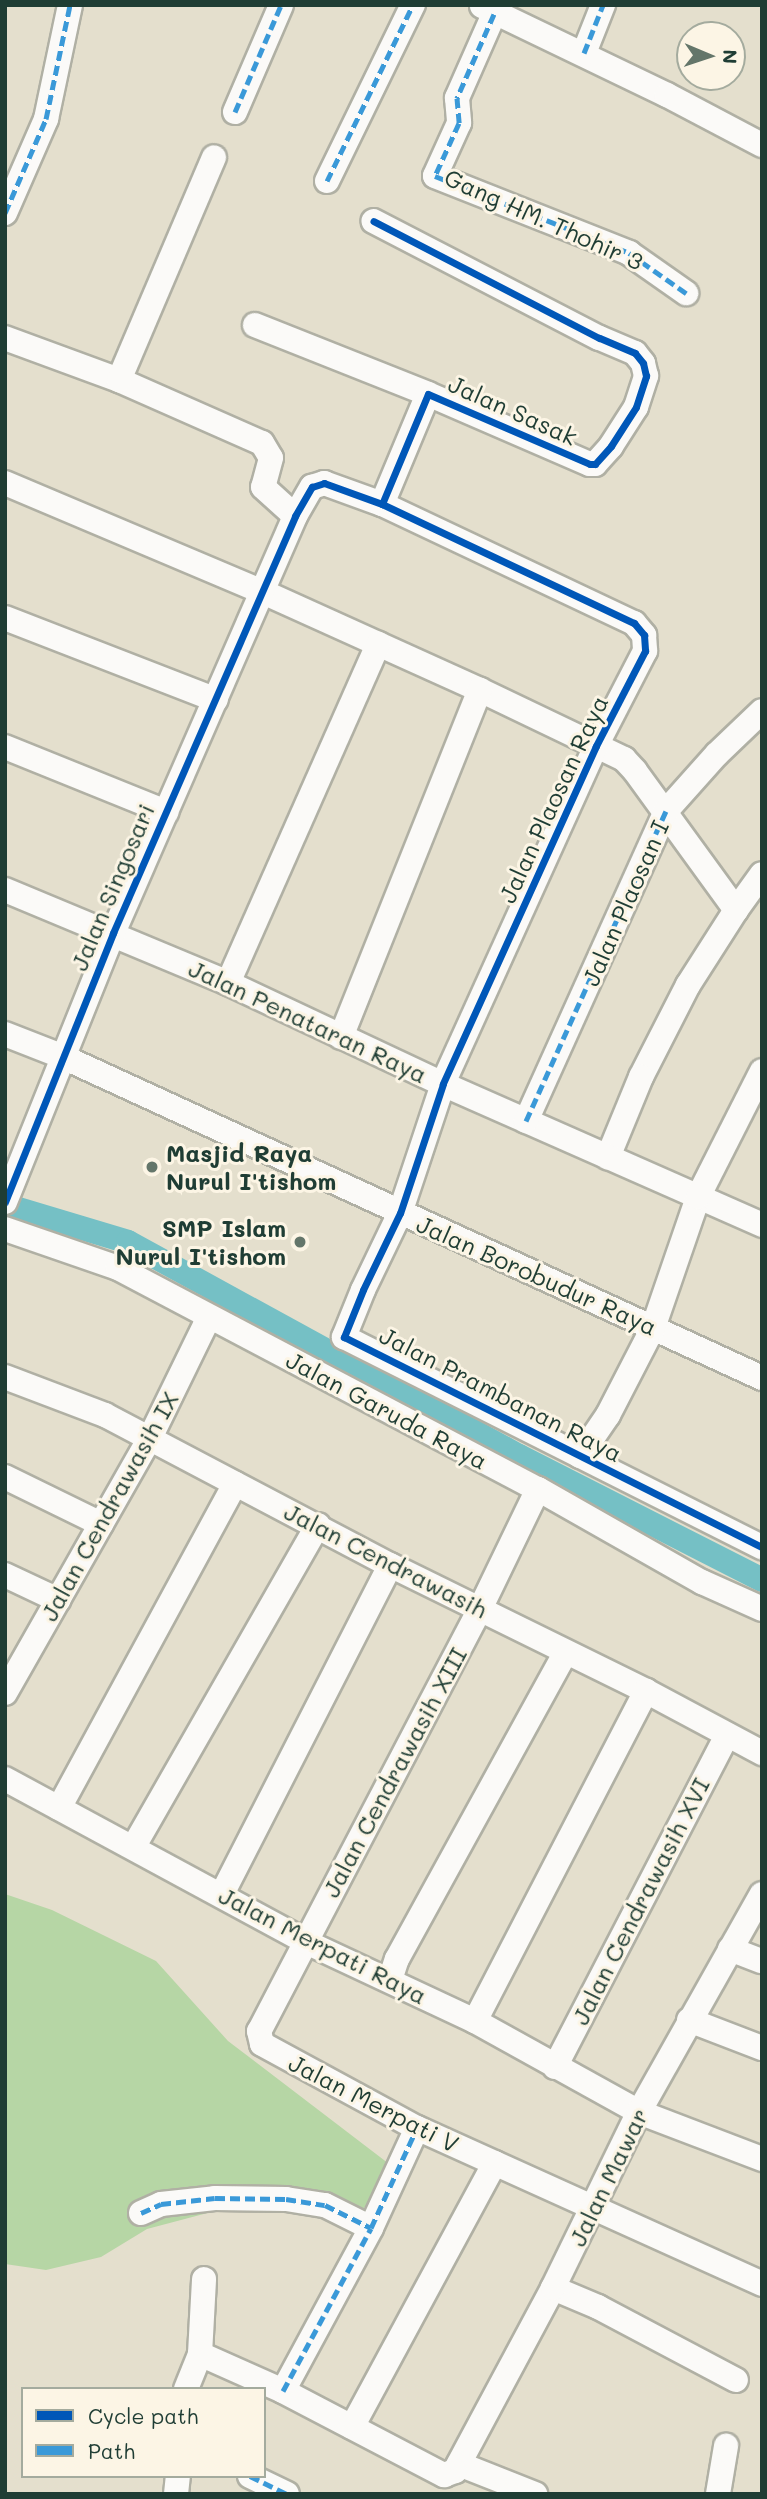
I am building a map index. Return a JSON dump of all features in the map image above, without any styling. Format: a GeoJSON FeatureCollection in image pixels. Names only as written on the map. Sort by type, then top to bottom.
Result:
{"type":"FeatureCollection","features":[{"type":"Feature","properties":{"kind":"street"},"geometry":{"type":"LineString","coordinates":[[5,213],[46,119],[71,5]]}},
{"type":"Feature","properties":{"kind":"street"},"geometry":{"type":"LineString","coordinates":[[235,112],[281,5]]}},
{"type":"Feature","properties":{"kind":"street"},"geometry":{"type":"LineString","coordinates":[[327,181],[413,5]]}},
{"type":"Feature","properties":{"kind":"street"},"geometry":{"type":"LineString","coordinates":[[584,53],[603,5]]}},
{"type":"Feature","properties":{"kind":"street"},"geometry":{"type":"LineString","coordinates":[[488,9],[584,53],[762,145]]}},
{"type":"Feature","properties":{"kind":"street","name":"Gang HM. Thohir 3"},"geometry":{"type":"LineString","coordinates":[[488,9],[457,98],[459,123],[436,176],[629,253],[686,293]]}},
{"type":"Feature","properties":{"kind":"street"},"geometry":{"type":"LineString","coordinates":[[119,380],[214,157]]}},
{"type":"Feature","properties":{"kind":"street","name":"Jalan Sasak"},"geometry":{"type":"LineString","coordinates":[[373,221],[598,338],[635,353],[643,363],[646,376],[636,407],[594,464],[428,394],[382,504]]}},
{"type":"Feature","properties":{"kind":"street"},"geometry":{"type":"LineString","coordinates":[[256,326],[428,394]]}},
{"type":"Feature","properties":{"kind":"street"},"geometry":{"type":"LineString","coordinates":[[5,338],[119,380],[262,443],[271,458],[263,487],[295,516]]}},
{"type":"Feature","properties":{"kind":"street"},"geometry":{"type":"LineString","coordinates":[[5,483],[263,592],[480,690],[624,759],[666,811],[736,910]]}},
{"type":"Feature","properties":{"kind":"street"},"geometry":{"type":"LineString","coordinates":[[263,592],[295,516],[312,487],[318,483],[382,504]]}},
{"type":"Feature","properties":{"kind":"street","name":"Jalan Plaosan Raya"},"geometry":{"type":"LineString","coordinates":[[382,504],[634,623],[643,635],[645,651],[596,746],[443,1084],[400,1213]]}},
{"type":"Feature","properties":{"kind":"street","name":"Jalan Singosari"},"geometry":{"type":"LineString","coordinates":[[9,1183],[113,933],[263,592]]}},
{"type":"Feature","properties":{"kind":"street"},"geometry":{"type":"LineString","coordinates":[[5,618],[216,699]]}},
{"type":"Feature","properties":{"kind":"street"},"geometry":{"type":"LineString","coordinates":[[228,983],[378,644]]}},
{"type":"Feature","properties":{"kind":"street"},"geometry":{"type":"LineString","coordinates":[[341,1037],[480,690]]}},
{"type":"Feature","properties":{"kind":"street","name":"Jalan Plaosan I"},"geometry":{"type":"LineString","coordinates":[[526,1121],[666,811],[716,754],[762,711]]}},
{"type":"Feature","properties":{"kind":"street"},"geometry":{"type":"LineString","coordinates":[[5,747],[166,812]]}},
{"type":"Feature","properties":{"kind":"street"},"geometry":{"type":"LineString","coordinates":[[608,1157],[641,1077],[688,985],[762,874]]}},
{"type":"Feature","properties":{"kind":"street","name":"Jalan Penataran Raya"},"geometry":{"type":"LineString","coordinates":[[5,890],[228,983],[443,1084],[762,1226]]}},
{"type":"Feature","properties":{"kind":"street","name":"Jalan Borobudur Raya"},"geometry":{"type":"LineString","coordinates":[[5,1034],[61,1056],[762,1378]]}},
{"type":"Feature","properties":{"kind":"street"},"geometry":{"type":"LineString","coordinates":[[580,1456],[608,1415],[653,1328],[698,1197],[762,1070]]}},
{"type":"Feature","properties":{"kind":"street","name":"Jalan Prambanan Raya"},"geometry":{"type":"LineString","coordinates":[[400,1213],[344,1337],[762,1548]]}},
{"type":"Feature","properties":{"kind":"street","name":"Jalan Garuda Raya"},"geometry":{"type":"LineString","coordinates":[[5,1229],[118,1268],[538,1489],[702,1582],[762,1609]]}},
{"type":"Feature","properties":{"kind":"street","name":"Jalan Cendrawasih IX"},"geometry":{"type":"LineString","coordinates":[[9,1680],[150,1438],[205,1325],[211,1318]]}},
{"type":"Feature","properties":{"kind":"street","name":"Jalan Cendrawasih"},"geometry":{"type":"LineString","coordinates":[[5,1377],[105,1415],[390,1565],[481,1607],[565,1653],[646,1690],[762,1753]]}},
{"type":"Feature","properties":{"kind":"street"},"geometry":{"type":"LineString","coordinates":[[5,1477],[101,1524]]}},
{"type":"Feature","properties":{"kind":"street"},"geometry":{"type":"LineString","coordinates":[[59,1808],[235,1484]]}},
{"type":"Feature","properties":{"kind":"street","name":"Jalan Cendrawasih XIII"},"geometry":{"type":"LineString","coordinates":[[304,1941],[481,1607],[538,1489]]}},
{"type":"Feature","properties":{"kind":"street"},"geometry":{"type":"LineString","coordinates":[[134,1846],[318,1525]]}},
{"type":"Feature","properties":{"kind":"street"},"geometry":{"type":"LineString","coordinates":[[222,1894],[390,1565]]}},
{"type":"Feature","properties":{"kind":"street"},"geometry":{"type":"LineString","coordinates":[[5,1575],[58,1600]]}},
{"type":"Feature","properties":{"kind":"street"},"geometry":{"type":"LineString","coordinates":[[390,1980],[397,1959],[565,1653]]}},
{"type":"Feature","properties":{"kind":"street"},"geometry":{"type":"LineString","coordinates":[[475,2021],[646,1690]]}},
{"type":"Feature","properties":{"kind":"street","name":"Jalan Cendrawasih XVI"},"geometry":{"type":"LineString","coordinates":[[555,2067],[727,1735]]}},
{"type":"Feature","properties":{"kind":"street","name":"Jalan Merpati Raya"},"geometry":{"type":"LineString","coordinates":[[5,1779],[134,1846],[304,1941],[475,2021],[639,2112],[762,2159]]}},
{"type":"Feature","properties":{"kind":"street","name":"Jalan Mawar"},"geometry":{"type":"LineString","coordinates":[[451,2477],[553,2288],[639,2112],[762,1894]]}},
{"type":"Feature","properties":{"kind":"street","name":"Jalan Merpati V"},"geometry":{"type":"LineString","coordinates":[[304,1941],[259,2031],[262,2044],[417,2127],[762,2284]]}},
{"type":"Feature","properties":{"kind":"street"},"geometry":{"type":"LineString","coordinates":[[730,1949],[762,1961]]}},
{"type":"Feature","properties":{"kind":"street"},"geometry":{"type":"LineString","coordinates":[[690,2020],[762,2048]]}},
{"type":"Feature","properties":{"kind":"street"},"geometry":{"type":"LineString","coordinates":[[283,2391],[371,2228],[417,2127]]}},
{"type":"Feature","properties":{"kind":"street"},"geometry":{"type":"LineString","coordinates":[[352,2427],[495,2163]]}},
{"type":"Feature","properties":{"kind":"street"},"geometry":{"type":"LineString","coordinates":[[141,2213],[161,2204],[215,2198],[286,2199],[325,2205],[371,2228]]}},
{"type":"Feature","properties":{"kind":"street"},"geometry":{"type":"LineString","coordinates":[[187,2387],[200,2354],[204,2279]]}},
{"type":"Feature","properties":{"kind":"street"},"geometry":{"type":"LineString","coordinates":[[553,2288],[598,2306],[736,2380]]}},
{"type":"Feature","properties":{"kind":"street"},"geometry":{"type":"LineString","coordinates":[[200,2354],[283,2391],[451,2477],[535,2494]]}},
{"type":"Feature","properties":{"kind":"street"},"geometry":{"type":"LineString","coordinates":[[718,2494],[726,2446]]}},
{"type":"Feature","properties":{"kind":"street"},"geometry":{"type":"LineString","coordinates":[[254,2478],[287,2494]]}},
{"type":"Feature","properties":{"kind":"green space"},"geometry":{"type":"Polygon","coordinates":[[[5,1894],[52,1910],[156,1961],[228,2041],[397,2170],[363,2209],[317,2212],[249,2202],[147,2229],[101,2257],[46,2270],[5,2264],[5,1894]]]}},
{"type":"Feature","properties":{"kind":"waterway"},"geometry":{"type":"LineString","coordinates":[[5,1205],[128,1242],[519,1456],[762,1580]]}},
{"type":"Feature","properties":{"kind":"marked path"},"geometry":{"type":"LineString","coordinates":[[5,213],[46,119],[70,5]]}},
{"type":"Feature","properties":{"kind":"marked path"},"geometry":{"type":"LineString","coordinates":[[235,112],[281,5]]}},
{"type":"Feature","properties":{"kind":"marked path"},"geometry":{"type":"LineString","coordinates":[[327,181],[413,5]]}},
{"type":"Feature","properties":{"kind":"marked path"},"geometry":{"type":"LineString","coordinates":[[584,53],[603,5]]}},
{"type":"Feature","properties":{"kind":"marked path"},"geometry":{"type":"LineString","coordinates":[[494,14],[457,98],[459,123],[435,176],[629,253],[686,293]]}},
{"type":"Feature","properties":{"kind":"marked path"},"geometry":{"type":"LineString","coordinates":[[526,1121],[666,811]]}},
{"type":"Feature","properties":{"kind":"marked path"},"geometry":{"type":"LineString","coordinates":[[283,2391],[371,2228],[417,2128]]}},
{"type":"Feature","properties":{"kind":"marked path"},"geometry":{"type":"LineString","coordinates":[[141,2213],[161,2204],[215,2198],[286,2199],[325,2205],[371,2228]]}},
{"type":"Feature","properties":{"kind":"marked path"},"geometry":{"type":"LineString","coordinates":[[254,2478],[287,2494]]}},
{"type":"Feature","properties":{"kind":"cycle path"},"geometry":{"type":"LineString","coordinates":[[5,1202],[113,933],[295,516],[312,487],[324,483],[382,504],[428,394],[590,464],[595,464],[611,446],[636,407],[646,376],[643,363],[635,353],[599,338],[373,221]]}},
{"type":"Feature","properties":{"kind":"cycle path"},"geometry":{"type":"LineString","coordinates":[[382,504],[634,623],[644,635],[645,651],[596,746],[443,1084],[400,1213],[344,1337],[762,1547]]}},
{"type":"Feature","properties":{"kind":"place","name":"Masjid Raya Nurul I'tishom"},"geometry":{"type":"Point","coordinates":[152,1167]}},
{"type":"Feature","properties":{"kind":"place","name":"SMP Islam Nurul I'tishom"},"geometry":{"type":"Point","coordinates":[300,1242]}}]}
